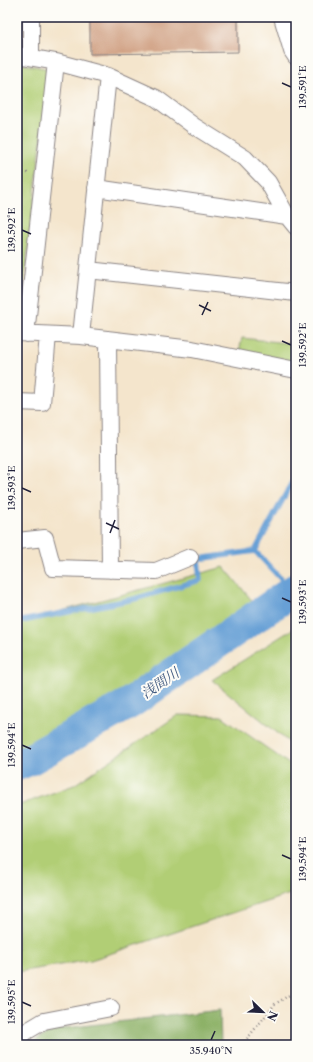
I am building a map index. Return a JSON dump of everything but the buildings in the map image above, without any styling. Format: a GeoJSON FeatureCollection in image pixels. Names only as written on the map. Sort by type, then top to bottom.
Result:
{"type":"FeatureCollection","features":[{"type":"Feature","properties":{"kind":"street"},"geometry":{"type":"LineString","coordinates":[[31,17],[24,56],[56,62],[108,76],[156,98],[194,126],[246,158],[268,182],[292,222]]}},
{"type":"Feature","properties":{"kind":"street"},"geometry":{"type":"LineString","coordinates":[[282,17],[292,51],[296,57]]}},
{"type":"Feature","properties":{"kind":"street"},"geometry":{"type":"LineString","coordinates":[[56,62],[22,334],[81,336],[192,349],[296,370]]}},
{"type":"Feature","properties":{"kind":"street"},"geometry":{"type":"LineString","coordinates":[[81,336],[108,76]]}},
{"type":"Feature","properties":{"kind":"street"},"geometry":{"type":"LineString","coordinates":[[96,188],[292,222]]}},
{"type":"Feature","properties":{"kind":"street"},"geometry":{"type":"LineString","coordinates":[[88,270],[296,292]]}},
{"type":"Feature","properties":{"kind":"street"},"geometry":{"type":"LineString","coordinates":[[17,402],[42,403],[48,335]]}},
{"type":"Feature","properties":{"kind":"street"},"geometry":{"type":"LineString","coordinates":[[108,339],[110,570]]}},
{"type":"Feature","properties":{"kind":"street"},"geometry":{"type":"LineString","coordinates":[[17,541],[45,538],[53,568],[156,571],[190,557]]}},
{"type":"Feature","properties":{"kind":"street"},"geometry":{"type":"LineString","coordinates":[[17,1037],[44,1021],[111,1008]]}},
{"type":"Feature","properties":{"kind":"path"},"geometry":{"type":"LineString","coordinates":[[17,163],[19,172],[17,193]]}},
{"type":"Feature","properties":{"kind":"path"},"geometry":{"type":"LineString","coordinates":[[242,1045],[275,1004],[296,991]]}},
{"type":"Feature","properties":{"kind":"green space"},"geometry":{"type":"Polygon","coordinates":[[[17,63],[50,69],[19,323],[17,323],[17,63]]]}},
{"type":"Feature","properties":{"kind":"green space"},"geometry":{"type":"Polygon","coordinates":[[[242,338],[296,344],[296,365],[239,352],[242,338]]]}},
{"type":"Feature","properties":{"kind":"green space"},"geometry":{"type":"Polygon","coordinates":[[[224,567],[254,603],[87,719],[17,750],[17,623],[224,567]]]}},
{"type":"Feature","properties":{"kind":"green space"},"geometry":{"type":"Polygon","coordinates":[[[296,627],[296,748],[212,680],[296,627]]]}},
{"type":"Feature","properties":{"kind":"green space"},"geometry":{"type":"Polygon","coordinates":[[[178,715],[222,716],[296,769],[296,892],[91,960],[17,972],[17,806],[74,785],[178,715]]]}},
{"type":"Feature","properties":{"kind":"green space"},"geometry":{"type":"Polygon","coordinates":[[[220,1010],[221,1045],[27,1045],[56,1029],[220,1010]]]}},
{"type":"Feature","properties":{"kind":"waterway"},"geometry":{"type":"LineString","coordinates":[[255,551],[296,475]]}},
{"type":"Feature","properties":{"kind":"waterway"},"geometry":{"type":"LineString","coordinates":[[17,622],[134,599],[200,580],[198,559],[255,551],[292,591]]}},
{"type":"Feature","properties":{"kind":"waterway","name":"浅間川"},"geometry":{"type":"LineString","coordinates":[[17,765],[29,760],[130,703],[296,589]]}}]}
